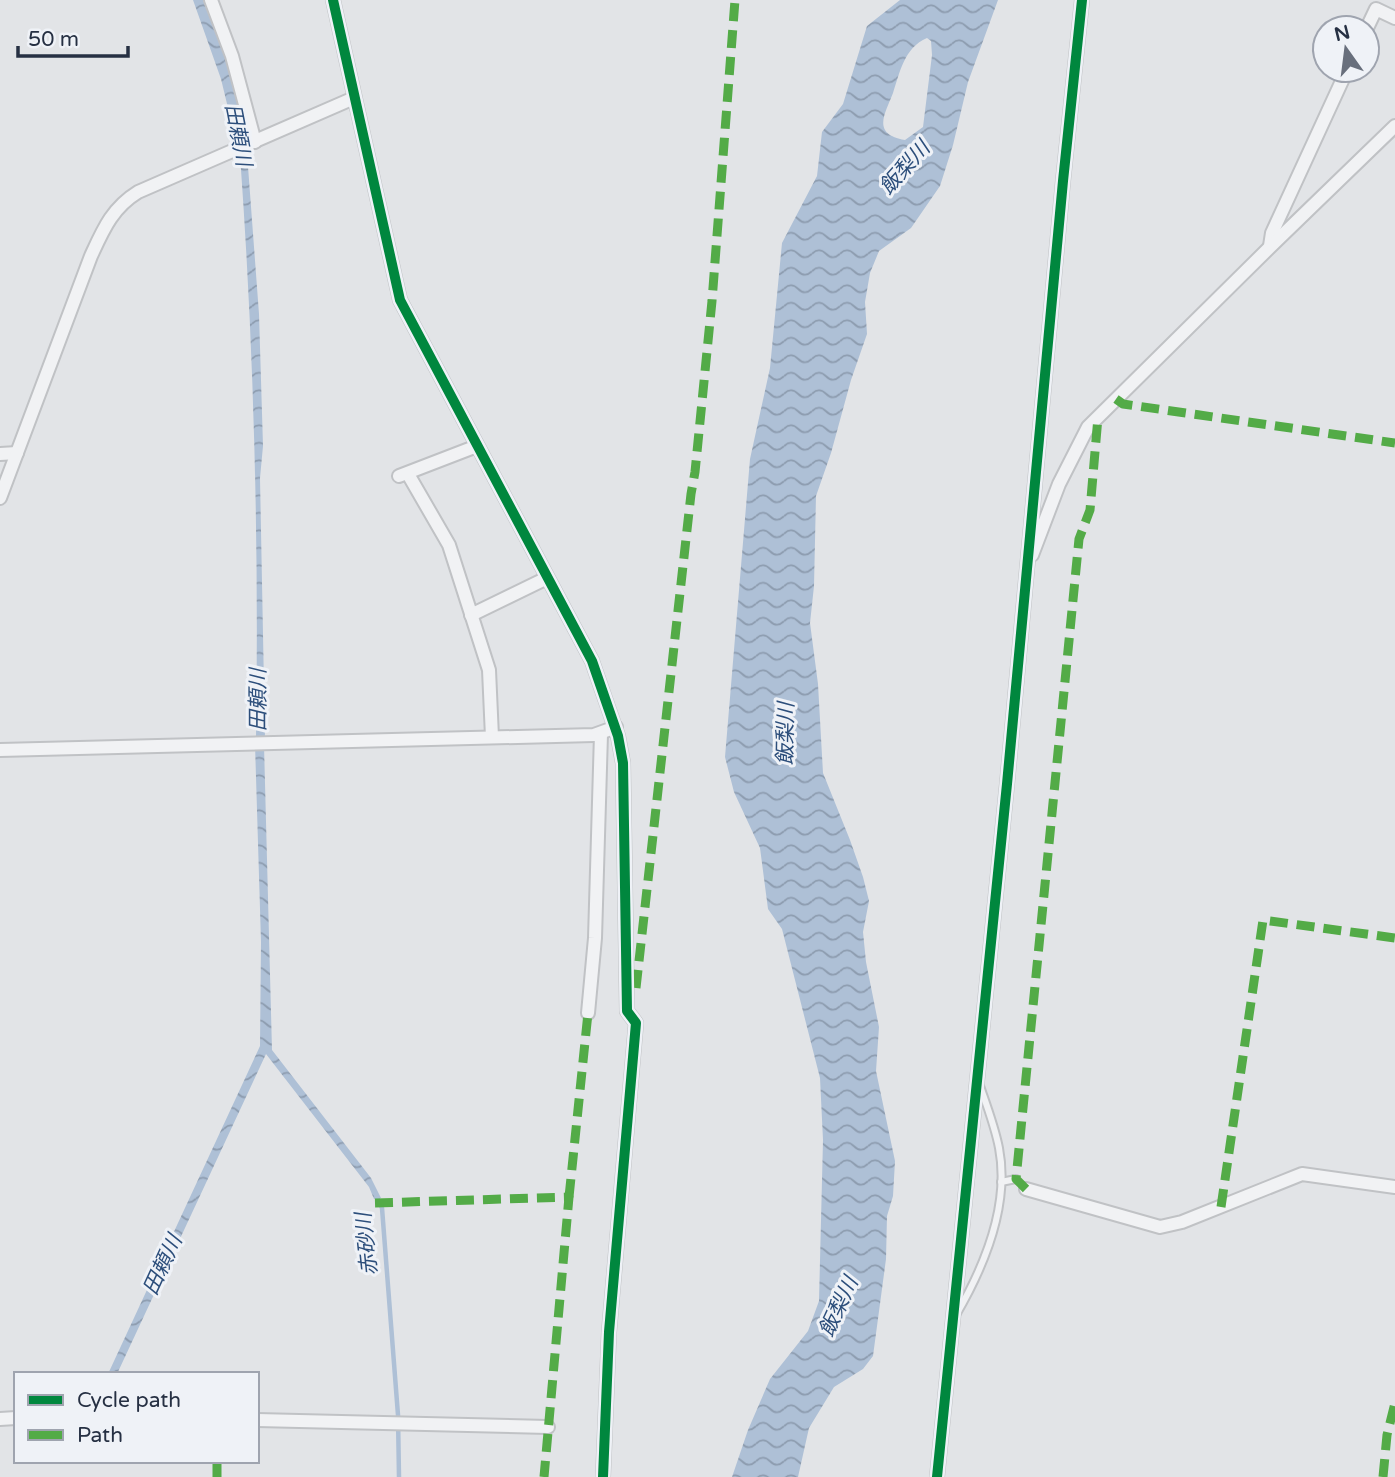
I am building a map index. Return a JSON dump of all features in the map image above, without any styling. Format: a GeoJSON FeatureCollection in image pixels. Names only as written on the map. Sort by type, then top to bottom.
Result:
{"type":"FeatureCollection","features":[{"type":"Feature","properties":{"kind":"street"},"geometry":{"type":"LineString","coordinates":[[212,0],[232,56],[252,143]]}},
{"type":"Feature","properties":{"kind":"street"},"geometry":{"type":"LineString","coordinates":[[334,0],[401,300],[592,661],[616,727],[624,778],[627,1012],[636,1023],[609,1332],[603,1477]]}},
{"type":"Feature","properties":{"kind":"street"},"geometry":{"type":"LineString","coordinates":[[937,1477],[1082,0]]}},
{"type":"Feature","properties":{"kind":"street"},"geometry":{"type":"LineString","coordinates":[[1377,5],[1395,18]]}},
{"type":"Feature","properties":{"kind":"street"},"geometry":{"type":"LineString","coordinates":[[1270,247],[1272,233],[1341,84]]}},
{"type":"Feature","properties":{"kind":"street"},"geometry":{"type":"LineString","coordinates":[[0,498],[106,221],[125,200],[138,192],[354,98]]}},
{"type":"Feature","properties":{"kind":"street"},"geometry":{"type":"LineString","coordinates":[[1026,572],[1059,484],[1088,427],[1395,126]]}},
{"type":"Feature","properties":{"kind":"street"},"geometry":{"type":"LineString","coordinates":[[477,446],[403,475],[446,537],[489,670],[492,737]]}},
{"type":"Feature","properties":{"kind":"street"},"geometry":{"type":"LineString","coordinates":[[0,454],[17,453]]}},
{"type":"Feature","properties":{"kind":"street"},"geometry":{"type":"LineString","coordinates":[[471,615],[547,578]]}},
{"type":"Feature","properties":{"kind":"street"},"geometry":{"type":"LineString","coordinates":[[0,750],[601,734],[616,727]]}},
{"type":"Feature","properties":{"kind":"street"},"geometry":{"type":"LineString","coordinates":[[588,1013],[595,938],[601,734]]}},
{"type":"Feature","properties":{"kind":"street"},"geometry":{"type":"LineString","coordinates":[[1026,1189],[1160,1227],[1182,1222],[1302,1174],[1395,1187]]}},
{"type":"Feature","properties":{"kind":"street"},"geometry":{"type":"LineString","coordinates":[[259,1420],[548,1427]]}},
{"type":"Feature","properties":{"kind":"lane"},"geometry":{"type":"LineString","coordinates":[[952,1323],[971,1289],[985,1255],[1004,1182],[1000,1150],[978,1078]]}},
{"type":"Feature","properties":{"kind":"lane"},"geometry":{"type":"LineString","coordinates":[[1004,1182],[1016,1180]]}},
{"type":"Feature","properties":{"kind":"water","name":"田頼川"},"geometry":{"type":"Polygon","coordinates":[[[193,0],[203,0],[223,50],[246,137],[236,141],[221,79],[193,0]]]}},
{"type":"Feature","properties":{"kind":"water","name":"飯梨川"},"geometry":{"type":"Polygon","coordinates":[[[900,0],[998,0],[968,82],[940,186],[911,228],[879,251],[870,273],[865,302],[867,334],[816,496],[814,586],[810,623],[818,684],[823,773],[850,840],[869,901],[863,932],[879,1027],[876,1071],[895,1161],[893,1196],[887,1216],[886,1259],[873,1356],[863,1369],[834,1387],[809,1428],[798,1477],[732,1477],[770,1379],[808,1331],[819,1301],[823,1140],[820,1078],[782,929],[768,909],[760,848],[734,792],[725,757],[750,459],[770,368],[782,243],[817,176],[822,132],[843,104],[867,26],[900,0]],[[927,38],[919,42],[908,54],[901,69],[883,122],[884,128],[894,137],[905,140],[923,127],[932,55],[931,41],[927,38]]]}},
{"type":"Feature","properties":{"kind":"water","name":"田頼川"},"geometry":{"type":"Polygon","coordinates":[[[247,153],[259,314],[263,446],[260,478],[265,738],[256,738],[254,446],[240,155],[247,153]]]}},
{"type":"Feature","properties":{"kind":"water","name":"田頼川"},"geometry":{"type":"Polygon","coordinates":[[[255,744],[264,745],[272,1050],[371,1178],[381,1198],[374,1199],[369,1187],[266,1054],[118,1372],[109,1372],[260,1046],[261,942],[255,744]]]}},
{"type":"Feature","properties":{"kind":"waterway","name":"赤砂川"},"geometry":{"type":"LineString","coordinates":[[375,1193],[382,1208],[398,1415],[399,1477]]}},
{"type":"Feature","properties":{"kind":"marked path"},"geometry":{"type":"LineString","coordinates":[[636,988],[695,472],[712,301],[735,0]]}},
{"type":"Feature","properties":{"kind":"marked path"},"geometry":{"type":"LineString","coordinates":[[1116,399],[1123,404],[1395,443]]}},
{"type":"Feature","properties":{"kind":"marked path"},"geometry":{"type":"LineString","coordinates":[[1026,1189],[1016,1179],[1079,539],[1090,510],[1098,417]]}},
{"type":"Feature","properties":{"kind":"marked path"},"geometry":{"type":"LineString","coordinates":[[1221,1207],[1263,920],[1395,938]]}},
{"type":"Feature","properties":{"kind":"marked path"},"geometry":{"type":"LineString","coordinates":[[569,1197],[588,1013]]}},
{"type":"Feature","properties":{"kind":"marked path"},"geometry":{"type":"LineString","coordinates":[[375,1203],[569,1197],[544,1477]]}},
{"type":"Feature","properties":{"kind":"marked path"},"geometry":{"type":"LineString","coordinates":[[1383,1477],[1387,1435],[1395,1403]]}},
{"type":"Feature","properties":{"kind":"marked path"},"geometry":{"type":"LineString","coordinates":[[217,1463],[217,1477]]}},
{"type":"Feature","properties":{"kind":"cycle path"},"geometry":{"type":"LineString","coordinates":[[333,0],[400,300],[592,661],[618,736],[623,763],[627,1011],[636,1023],[609,1332],[603,1477]]}},
{"type":"Feature","properties":{"kind":"cycle path"},"geometry":{"type":"LineString","coordinates":[[937,1477],[1082,0]]}}]}
